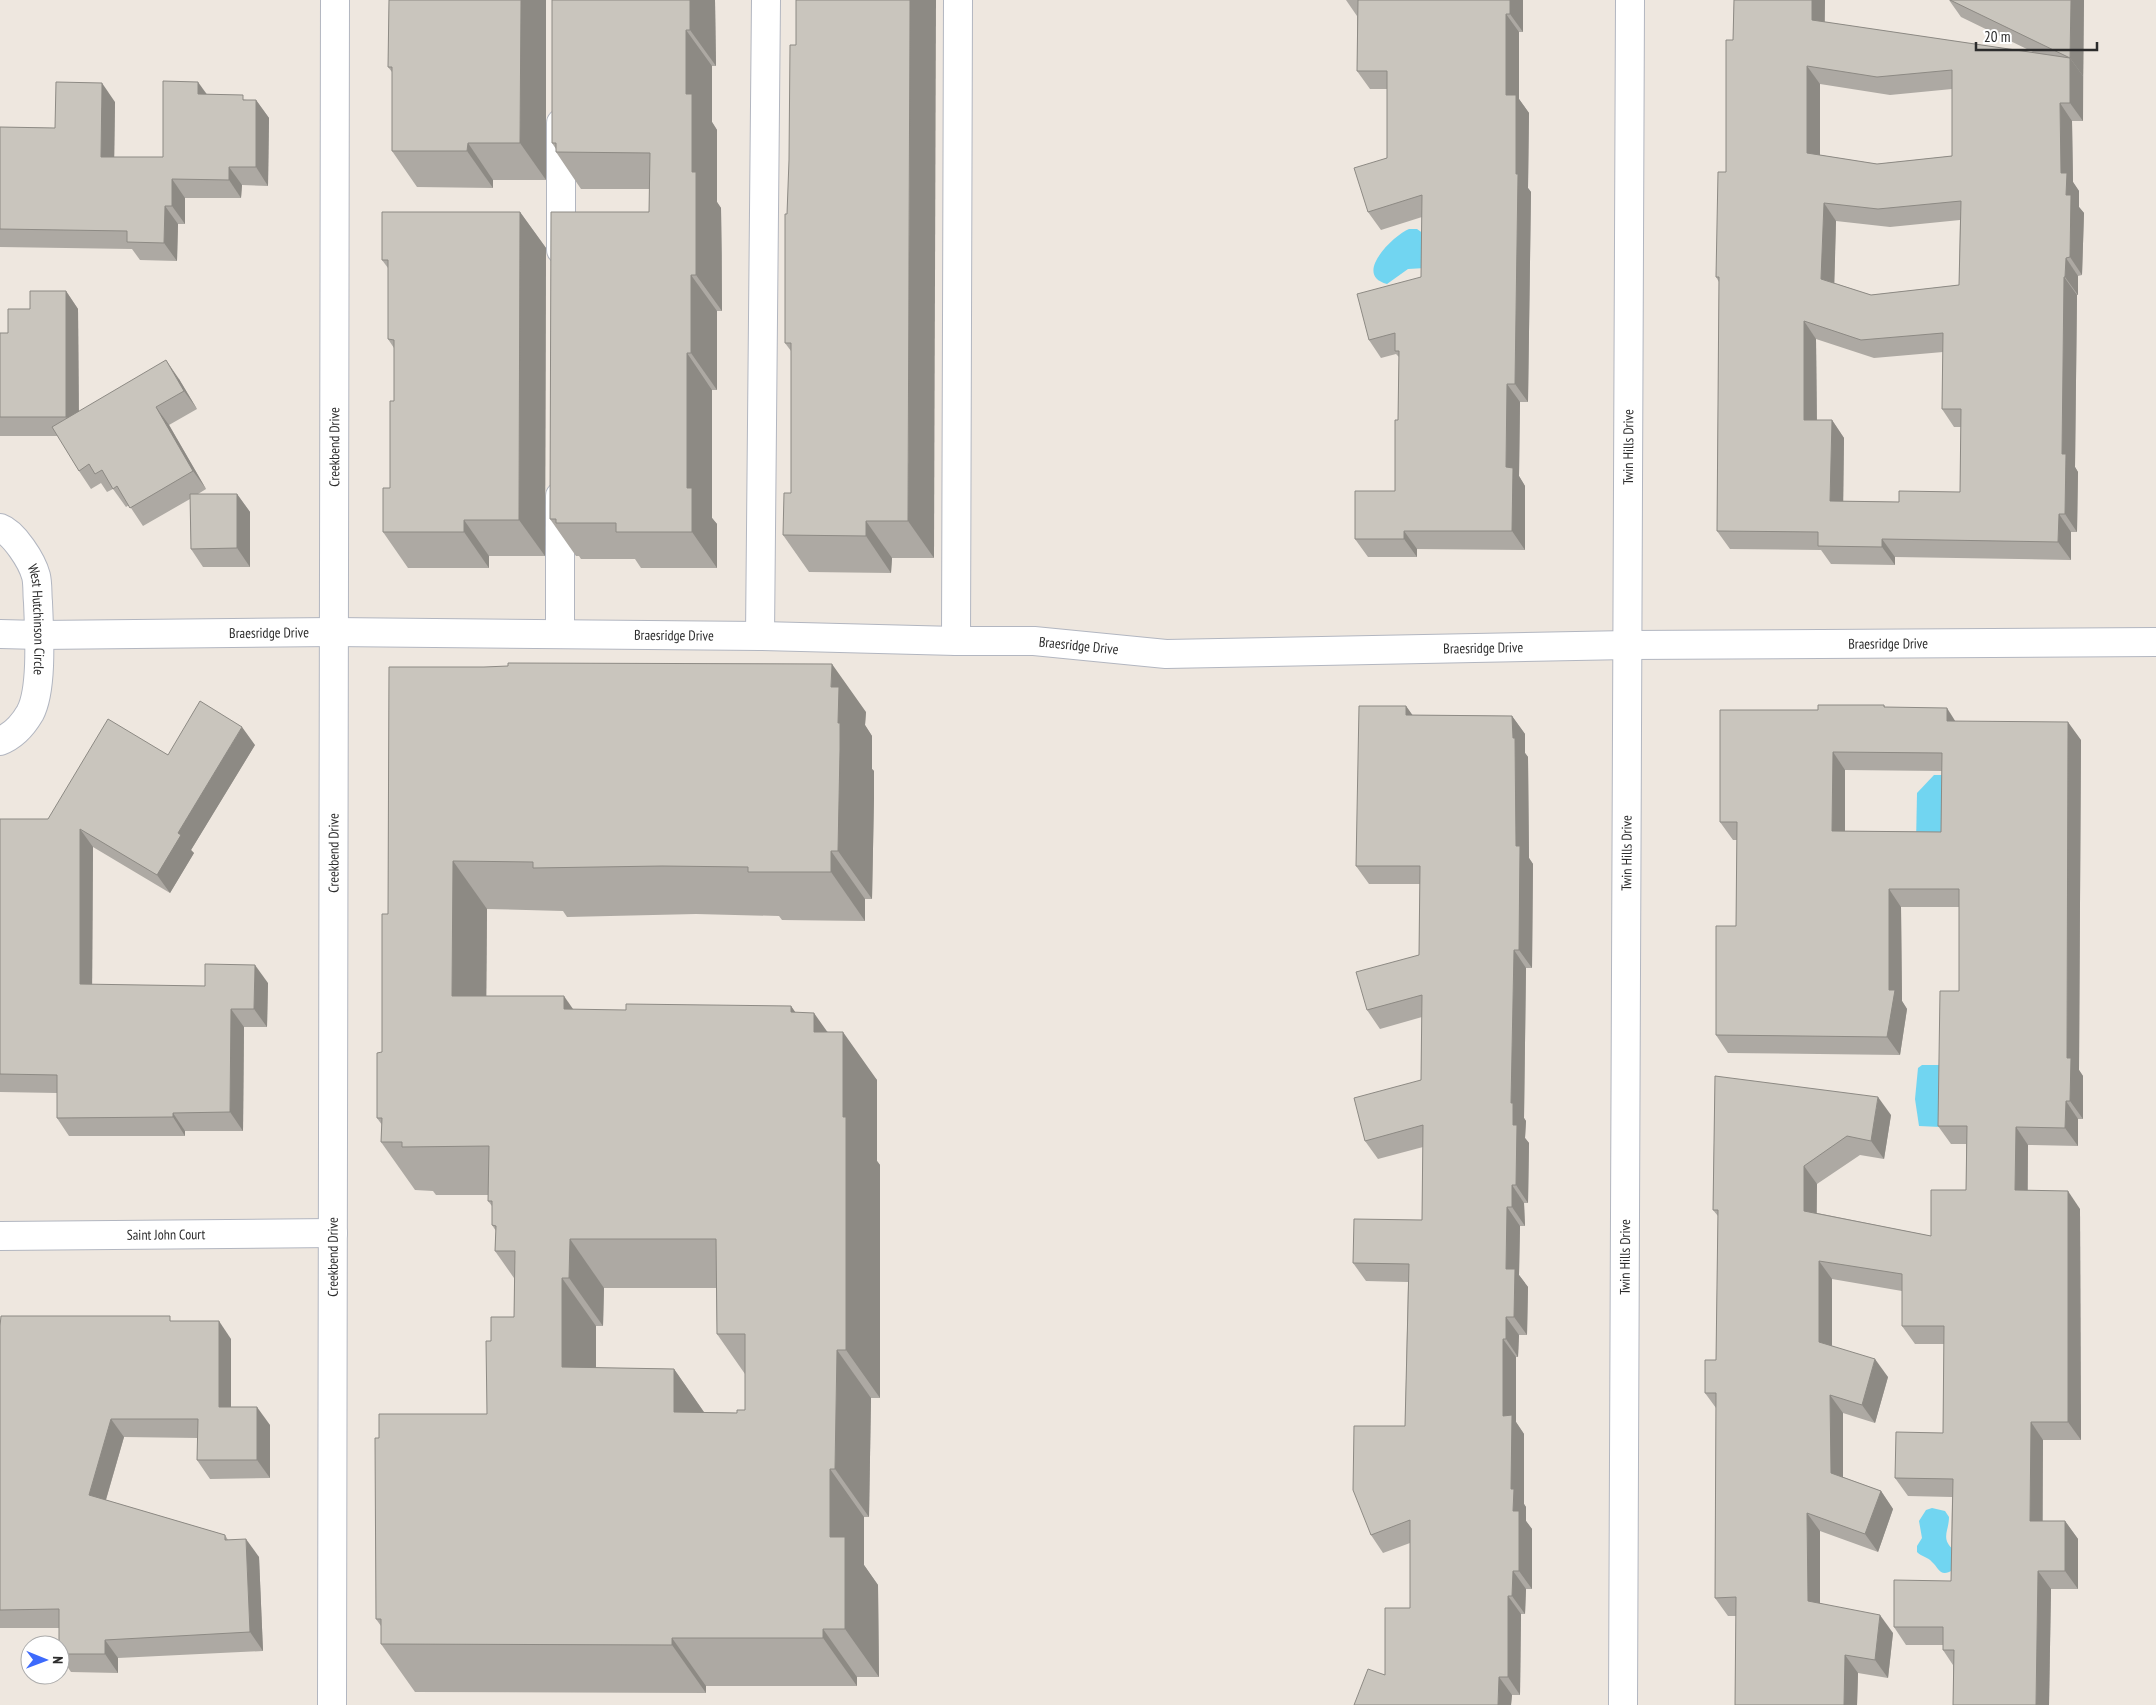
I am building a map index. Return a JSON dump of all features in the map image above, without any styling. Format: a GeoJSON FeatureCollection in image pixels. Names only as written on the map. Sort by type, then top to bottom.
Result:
{"type":"FeatureCollection","features":[{"type":"Feature","properties":{"kind":"street","name":"Creekbend Drive"},"geometry":{"type":"LineString","coordinates":[[332,1705],[335,0]]}},
{"type":"Feature","properties":{"kind":"street"},"geometry":{"type":"LineString","coordinates":[[760,636],[766,0]]}},
{"type":"Feature","properties":{"kind":"street"},"geometry":{"type":"LineString","coordinates":[[956,641],[958,0]]}},
{"type":"Feature","properties":{"kind":"street","name":"Twin Hills Drive"},"geometry":{"type":"LineString","coordinates":[[1623,1705],[1630,0]]}},
{"type":"Feature","properties":{"kind":"street"},"geometry":{"type":"LineString","coordinates":[[561,278],[562,99]]}},
{"type":"Feature","properties":{"kind":"street"},"geometry":{"type":"LineString","coordinates":[[560,476],[560,634]]}},
{"type":"Feature","properties":{"kind":"street","name":"West Hutchinson Circle"},"geometry":{"type":"LineString","coordinates":[[0,528],[6,530],[23,550],[36,576],[39,635],[38,677],[30,712],[11,736],[0,741]]}},
{"type":"Feature","properties":{"kind":"street","name":"Braesridge Drive"},"geometry":{"type":"LineString","coordinates":[[0,634],[333,632],[760,636],[1034,641],[1166,654],[1628,645],[2156,642]]}},
{"type":"Feature","properties":{"kind":"street","name":"Saint John Court"},"geometry":{"type":"LineString","coordinates":[[0,1236],[333,1233]]}},
{"type":"Feature","properties":{"kind":"water"},"geometry":{"type":"Polygon","coordinates":[[[1409,229],[1417,229],[1424,234],[1425,268],[1408,269],[1387,284],[1377,279],[1374,272],[1379,255],[1394,239],[1409,229]]]}},
{"type":"Feature","properties":{"kind":"water"},"geometry":{"type":"Polygon","coordinates":[[[1934,775],[1950,775],[1942,845],[1916,844],[1917,793],[1934,775]]]}},
{"type":"Feature","properties":{"kind":"water"},"geometry":{"type":"Polygon","coordinates":[[[1922,1065],[1942,1065],[1940,1127],[1919,1126],[1915,1099],[1918,1068],[1922,1065]]]}},
{"type":"Feature","properties":{"kind":"water"},"geometry":{"type":"Polygon","coordinates":[[[1932,1508],[1945,1511],[1949,1517],[1946,1538],[1954,1550],[1953,1570],[1945,1573],[1942,1573],[1930,1560],[1917,1552],[1917,1546],[1922,1538],[1919,1521],[1926,1510],[1932,1508]]]}},
{"type":"Feature","properties":{"kind":"building"},"geometry":{"type":"Polygon","coordinates":[[[389,0],[521,0],[520,143],[468,143],[467,151],[392,151],[392,67],[388,67],[389,0]]]}},
{"type":"Feature","properties":{"kind":"building"},"geometry":{"type":"Polygon","coordinates":[[[552,0],[690,0],[690,30],[686,30],[686,94],[692,94],[692,172],[696,172],[696,275],[691,275],[691,353],[687,353],[687,488],[692,488],[692,532],[616,532],[616,523],[556,523],[556,519],[550,519],[551,212],[649,212],[650,153],[556,152],[556,143],[552,143],[552,0]]]}},
{"type":"Feature","properties":{"kind":"building"},"geometry":{"type":"Polygon","coordinates":[[[796,0],[910,0],[908,521],[866,521],[866,536],[783,535],[784,493],[791,493],[791,343],[785,343],[785,214],[787,214],[789,160],[790,45],[796,45],[796,0]]]}},
{"type":"Feature","properties":{"kind":"building"},"geometry":{"type":"Polygon","coordinates":[[[1358,0],[1510,0],[1510,14],[1506,14],[1506,95],[1516,95],[1516,174],[1518,174],[1515,384],[1507,384],[1506,467],[1513,468],[1512,531],[1404,531],[1404,539],[1355,539],[1355,491],[1395,491],[1395,420],[1398,420],[1399,351],[1395,351],[1395,333],[1369,340],[1357,294],[1421,277],[1422,195],[1368,212],[1354,168],[1387,158],[1387,71],[1357,71],[1358,0]]]}},
{"type":"Feature","properties":{"kind":"building"},"geometry":{"type":"Polygon","coordinates":[[[1734,0],[1812,0],[1812,20],[2070,58],[2070,103],[2060,103],[2061,173],[2067,173],[2066,195],[2071,195],[2070,257],[2066,258],[2064,277],[2062,454],[2066,454],[2065,514],[2059,514],[2058,542],[1882,539],[1882,547],[1818,546],[1818,532],[1717,531],[1719,277],[1716,277],[1718,172],[1726,172],[1726,40],[1733,40],[1734,0]],[[1807,66],[1807,153],[1877,164],[1952,156],[1952,70],[1877,77],[1807,66]],[[1961,201],[1878,209],[1824,203],[1821,279],[1871,295],[1959,285],[1961,201]],[[1804,321],[1804,420],[1832,420],[1830,501],[1899,502],[1899,491],[1960,492],[1961,409],[1942,409],[1943,333],[1861,340],[1804,321]]]}},
{"type":"Feature","properties":{"kind":"building"},"geometry":{"type":"Polygon","coordinates":[[[1950,0],[2071,0],[2070,58],[1950,0]]]}},
{"type":"Feature","properties":{"kind":"building"},"geometry":{"type":"Polygon","coordinates":[[[163,81],[198,82],[198,94],[243,95],[243,100],[256,100],[256,167],[229,167],[229,180],[172,179],[172,206],[165,206],[164,243],[127,242],[127,231],[0,229],[0,127],[55,128],[56,82],[102,83],[101,157],[163,157],[163,81]]]}},
{"type":"Feature","properties":{"kind":"building"},"geometry":{"type":"Polygon","coordinates":[[[382,212],[520,212],[519,520],[464,520],[464,532],[383,532],[383,488],[390,488],[390,401],[394,401],[394,340],[388,339],[388,260],[382,260],[382,212]]]}},
{"type":"Feature","properties":{"kind":"building"},"geometry":{"type":"Polygon","coordinates":[[[30,291],[66,291],[66,417],[0,417],[0,333],[8,333],[8,309],[30,309],[30,291]]]}},
{"type":"Feature","properties":{"kind":"building"},"geometry":{"type":"Polygon","coordinates":[[[166,360],[184,391],[156,407],[193,471],[130,508],[117,486],[113,489],[102,470],[95,474],[89,464],[79,471],[52,427],[166,360]]]}},
{"type":"Feature","properties":{"kind":"building"},"geometry":{"type":"Polygon","coordinates":[[[190,494],[237,494],[237,548],[191,549],[190,494]]]}},
{"type":"Feature","properties":{"kind":"building"},"geometry":{"type":"Polygon","coordinates":[[[508,663],[832,664],[831,687],[839,687],[838,723],[840,723],[840,750],[838,851],[831,851],[831,872],[748,872],[748,867],[533,868],[533,862],[453,861],[452,996],[564,996],[564,1009],[626,1010],[626,1004],[791,1006],[791,1012],[814,1013],[814,1032],[843,1032],[843,1117],[846,1117],[846,1350],[837,1350],[835,1469],[830,1469],[830,1537],[845,1537],[845,1629],[823,1629],[823,1638],[672,1638],[672,1645],[381,1644],[381,1619],[376,1619],[375,1438],[379,1438],[379,1414],[487,1414],[486,1341],[491,1341],[491,1317],[514,1317],[515,1251],[495,1251],[496,1226],[492,1225],[492,1201],[488,1201],[489,1146],[402,1147],[402,1142],[381,1142],[382,1118],[377,1118],[377,1053],[382,1052],[382,914],[388,914],[389,667],[508,666],[508,663]],[[570,1239],[569,1278],[562,1278],[562,1367],[674,1369],[674,1412],[737,1413],[737,1410],[745,1410],[745,1334],[717,1334],[716,1239],[570,1239]]]}},
{"type":"Feature","properties":{"kind":"building"},"geometry":{"type":"Polygon","coordinates":[[[200,701],[242,727],[178,833],[181,835],[157,875],[80,829],[80,984],[205,986],[205,964],[255,965],[254,1009],[231,1009],[230,1112],[173,1113],[173,1117],[57,1118],[57,1075],[0,1074],[0,819],[48,819],[108,719],[168,755],[200,701]]]}},
{"type":"Feature","properties":{"kind":"building"},"geometry":{"type":"Polygon","coordinates":[[[1818,705],[1884,705],[1884,707],[1947,708],[1947,721],[2068,722],[2067,1058],[2071,1058],[2070,1101],[2066,1101],[2065,1128],[2016,1127],[2015,1190],[2068,1191],[2068,1422],[2031,1422],[2030,1521],[2065,1521],[2065,1571],[2038,1571],[2036,1705],[1953,1705],[1954,1650],[1943,1650],[1943,1627],[1894,1627],[1894,1580],[1951,1581],[1953,1479],[1895,1478],[1896,1432],[1943,1433],[1944,1326],[1902,1326],[1902,1274],[1819,1261],[1819,1342],[1875,1359],[1862,1405],[1830,1395],[1831,1473],[1881,1491],[1865,1534],[1807,1513],[1808,1601],[1880,1615],[1875,1660],[1845,1655],[1844,1705],[1735,1705],[1736,1597],[1715,1598],[1716,1393],[1705,1393],[1705,1360],[1716,1360],[1718,1210],[1713,1210],[1715,1076],[1878,1097],[1871,1141],[1847,1136],[1804,1166],[1804,1211],[1931,1236],[1931,1190],[1966,1190],[1967,1126],[1938,1126],[1940,991],[1959,991],[1959,889],[1889,889],[1889,990],[1895,990],[1887,1037],[1716,1035],[1716,926],[1736,926],[1737,822],[1720,822],[1720,710],[1818,710],[1818,705]],[[1833,752],[1832,831],[1941,832],[1942,753],[1833,752]]]}},
{"type":"Feature","properties":{"kind":"building"},"geometry":{"type":"Polygon","coordinates":[[[1359,706],[1406,706],[1406,715],[1512,716],[1513,738],[1515,738],[1516,846],[1520,846],[1519,950],[1514,950],[1511,1103],[1513,1103],[1513,1125],[1517,1125],[1516,1185],[1512,1185],[1512,1207],[1507,1207],[1506,1269],[1515,1269],[1514,1317],[1506,1317],[1506,1339],[1503,1339],[1503,1416],[1512,1415],[1511,1489],[1514,1489],[1513,1511],[1519,1511],[1519,1571],[1513,1571],[1512,1596],[1508,1596],[1508,1677],[1499,1677],[1498,1705],[1354,1705],[1368,1669],[1385,1675],[1385,1608],[1410,1608],[1410,1520],[1371,1535],[1353,1490],[1354,1426],[1405,1426],[1409,1264],[1353,1263],[1354,1219],[1422,1220],[1423,1125],[1365,1141],[1354,1098],[1421,1080],[1422,995],[1367,1010],[1356,972],[1419,955],[1420,866],[1356,866],[1359,706]]]}},
{"type":"Feature","properties":{"kind":"building"},"geometry":{"type":"Polygon","coordinates":[[[1,1316],[170,1316],[170,1321],[219,1321],[219,1407],[257,1407],[257,1460],[197,1460],[198,1419],[111,1419],[89,1495],[225,1535],[225,1540],[246,1539],[250,1632],[105,1640],[105,1654],[70,1654],[70,1635],[59,1635],[59,1609],[0,1610],[1,1316]]]}}]}
